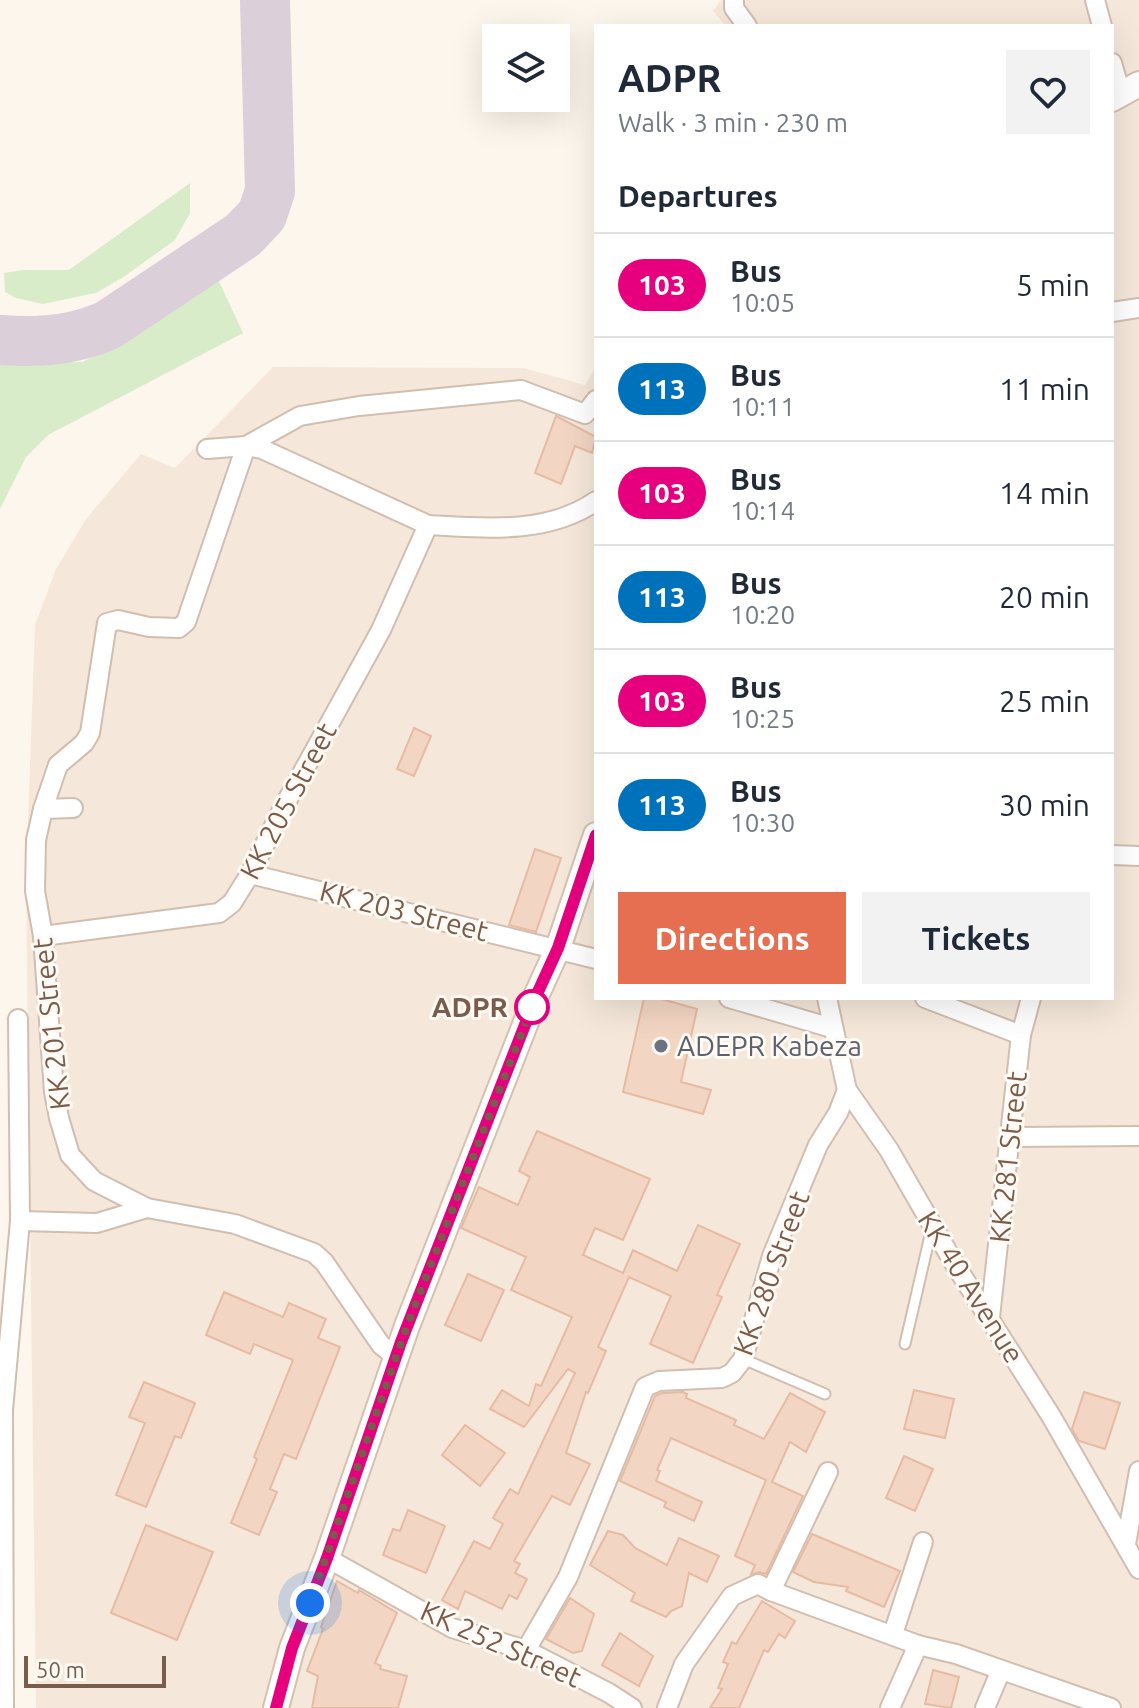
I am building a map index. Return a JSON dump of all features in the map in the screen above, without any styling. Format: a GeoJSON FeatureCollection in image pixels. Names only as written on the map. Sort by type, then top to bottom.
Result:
{"type":"FeatureCollection","features":[{"type":"Feature","properties":{"kind":"main road"},"geometry":{"type":"LineString","coordinates":[[276,1708],[292,1648],[327,1558],[396,1357],[531,1009],[558,948],[594,841]]}},
{"type":"Feature","properties":{"kind":"street"},"geometry":{"type":"LineString","coordinates":[[734,0],[734,8],[746,24]]}},
{"type":"Feature","properties":{"kind":"street"},"geometry":{"type":"LineString","coordinates":[[1095,0],[1101,24]]}},
{"type":"Feature","properties":{"kind":"street"},"geometry":{"type":"LineString","coordinates":[[1114,68],[1124,92]]}},
{"type":"Feature","properties":{"kind":"street"},"geometry":{"type":"LineString","coordinates":[[1114,312],[1139,308]]}},
{"type":"Feature","properties":{"kind":"street"},"geometry":{"type":"LineString","coordinates":[[246,446],[300,416],[359,406],[521,390],[585,414],[594,403]]}},
{"type":"Feature","properties":{"kind":"street"},"geometry":{"type":"LineString","coordinates":[[207,449],[246,446],[278,455],[428,525],[498,529],[553,521],[594,502]]}},
{"type":"Feature","properties":{"kind":"street","name":"KK 201 Street"},"geometry":{"type":"LineString","coordinates":[[246,446],[186,622],[179,628],[149,627],[118,620],[107,623],[90,733],[84,743],[58,765],[43,809],[36,840],[35,891],[43,936],[54,1092],[70,1155],[94,1181],[147,1208],[235,1224],[314,1253],[324,1262],[381,1345],[396,1357]]}},
{"type":"Feature","properties":{"kind":"street","name":"KK 205 Street"},"geometry":{"type":"LineString","coordinates":[[43,936],[219,913],[232,903],[381,630],[428,525]]}},
{"type":"Feature","properties":{"kind":"street"},"geometry":{"type":"LineString","coordinates":[[43,809],[73,808]]}},
{"type":"Feature","properties":{"kind":"street"},"geometry":{"type":"LineString","coordinates":[[1114,855],[1139,856]]}},
{"type":"Feature","properties":{"kind":"street","name":"KK 203 Street"},"geometry":{"type":"LineString","coordinates":[[250,874],[594,958]]}},
{"type":"Feature","properties":{"kind":"street"},"geometry":{"type":"LineString","coordinates":[[736,1000],[832,1028]]}},
{"type":"Feature","properties":{"kind":"street","name":"KK 40 Avenue"},"geometry":{"type":"LineString","coordinates":[[827,1000],[847,1090],[889,1150],[1139,1569]]}},
{"type":"Feature","properties":{"kind":"street"},"geometry":{"type":"LineString","coordinates":[[930,1000],[1021,1035]]}},
{"type":"Feature","properties":{"kind":"street","name":"KK 281 Street"},"geometry":{"type":"LineString","coordinates":[[990,1317],[1021,1035],[1030,1000]]}},
{"type":"Feature","properties":{"kind":"street"},"geometry":{"type":"LineString","coordinates":[[4,1708],[3,1410],[20,1221],[18,1019]]}},
{"type":"Feature","properties":{"kind":"street","name":"KK 280 Street"},"geometry":{"type":"LineString","coordinates":[[526,1650],[568,1577],[645,1387],[659,1381],[722,1378],[732,1373],[743,1359],[776,1245],[818,1145],[838,1113],[847,1090]]}},
{"type":"Feature","properties":{"kind":"street"},"geometry":{"type":"LineString","coordinates":[[1011,1137],[1139,1136]]}},
{"type":"Feature","properties":{"kind":"street"},"geometry":{"type":"LineString","coordinates":[[20,1221],[97,1223],[147,1208]]}},
{"type":"Feature","properties":{"kind":"street"},"geometry":{"type":"LineString","coordinates":[[1126,1544],[1139,1471]]}},
{"type":"Feature","properties":{"kind":"street"},"geometry":{"type":"LineString","coordinates":[[771,1591],[828,1472]]}},
{"type":"Feature","properties":{"kind":"street"},"geometry":{"type":"LineString","coordinates":[[893,1634],[923,1542]]}},
{"type":"Feature","properties":{"kind":"street","name":"KK 252 Street"},"geometry":{"type":"LineString","coordinates":[[327,1558],[452,1628],[526,1650],[632,1708]]}},
{"type":"Feature","properties":{"kind":"street"},"geometry":{"type":"LineString","coordinates":[[667,1708],[684,1664],[732,1596],[758,1584],[918,1645],[956,1654],[1111,1708]]}},
{"type":"Feature","properties":{"kind":"street"},"geometry":{"type":"LineString","coordinates":[[890,1708],[918,1645]]}},
{"type":"Feature","properties":{"kind":"street"},"geometry":{"type":"LineString","coordinates":[[985,1708],[1001,1670]]}},
{"type":"Feature","properties":{"kind":"lane"},"geometry":{"type":"LineString","coordinates":[[905,1344],[932,1225]]}},
{"type":"Feature","properties":{"kind":"lane"},"geometry":{"type":"LineString","coordinates":[[743,1359],[825,1394]]}},
{"type":"Feature","properties":{"kind":"shaded area"},"geometry":{"type":"Polygon","coordinates":[[[721,0],[1139,0],[1139,1708],[36,1708],[26,879],[35,625],[56,569],[86,519],[141,454],[175,468],[273,367],[523,368],[585,385],[594,370],[594,1000],[1114,1000],[1114,24],[724,24],[713,11],[721,0]]]}},
{"type":"Feature","properties":{"kind":"green space"},"geometry":{"type":"Polygon","coordinates":[[[190,183],[190,213],[175,240],[122,278],[96,293],[43,304],[16,298],[5,292],[4,273],[69,270],[190,183]]]}},
{"type":"Feature","properties":{"kind":"green space"},"geometry":{"type":"Polygon","coordinates":[[[217,277],[243,333],[48,435],[26,457],[0,509],[0,362],[82,362],[103,352],[217,277]]]}},
{"type":"Feature","properties":{"kind":"building"},"geometry":{"type":"Polygon","coordinates":[[[556,416],[594,436],[592,453],[575,446],[561,484],[535,473],[556,416]]]}},
{"type":"Feature","properties":{"kind":"building"},"geometry":{"type":"Polygon","coordinates":[[[414,728],[431,736],[414,776],[397,769],[414,728]]]}},
{"type":"Feature","properties":{"kind":"building"},"geometry":{"type":"Polygon","coordinates":[[[535,849],[561,858],[536,932],[509,925],[535,849]]]}},
{"type":"Feature","properties":{"kind":"building","name":"ADEPR Kabeza"},"geometry":{"type":"Polygon","coordinates":[[[644,1000],[665,1000],[697,1009],[681,1082],[711,1090],[703,1114],[623,1092],[644,1000]]]}},
{"type":"Feature","properties":{"kind":"building"},"geometry":{"type":"Polygon","coordinates":[[[537,1131],[650,1179],[623,1240],[595,1228],[583,1255],[623,1273],[633,1250],[677,1271],[698,1225],[740,1244],[717,1295],[722,1297],[693,1363],[650,1344],[671,1296],[629,1277],[598,1347],[606,1351],[586,1392],[566,1453],[590,1464],[570,1505],[552,1496],[514,1561],[520,1564],[515,1573],[527,1579],[517,1599],[509,1595],[502,1609],[465,1591],[458,1609],[442,1600],[474,1541],[490,1549],[503,1524],[493,1518],[510,1489],[518,1494],[575,1373],[568,1369],[524,1427],[490,1409],[502,1390],[529,1406],[536,1384],[541,1386],[572,1317],[511,1290],[526,1257],[461,1228],[479,1187],[518,1205],[530,1177],[519,1171],[537,1131]]]}},
{"type":"Feature","properties":{"kind":"building"},"geometry":{"type":"Polygon","coordinates":[[[468,1274],[504,1290],[481,1341],[445,1325],[468,1274]]]}},
{"type":"Feature","properties":{"kind":"building"},"geometry":{"type":"Polygon","coordinates":[[[224,1292],[283,1317],[289,1303],[326,1319],[318,1338],[340,1347],[296,1459],[284,1454],[270,1489],[277,1492],[259,1535],[231,1523],[293,1360],[254,1344],[250,1354],[206,1335],[224,1292]]]}},
{"type":"Feature","properties":{"kind":"building"},"geometry":{"type":"Polygon","coordinates":[[[144,1382],[195,1403],[181,1438],[175,1436],[146,1507],[116,1495],[145,1423],[129,1417],[144,1382]]]}},
{"type":"Feature","properties":{"kind":"building"},"geometry":{"type":"Polygon","coordinates":[[[914,1390],[954,1399],[945,1438],[904,1429],[914,1390]]]}},
{"type":"Feature","properties":{"kind":"building"},"geometry":{"type":"Polygon","coordinates":[[[1084,1392],[1120,1403],[1105,1449],[1079,1441],[1072,1429],[1084,1392]]]}},
{"type":"Feature","properties":{"kind":"building"},"geometry":{"type":"Polygon","coordinates":[[[790,1393],[825,1412],[806,1452],[790,1442],[772,1482],[803,1496],[766,1574],[751,1574],[755,1565],[735,1556],[766,1480],[671,1438],[657,1470],[660,1471],[656,1481],[702,1502],[694,1521],[664,1507],[666,1502],[620,1481],[655,1396],[687,1394],[686,1398],[736,1420],[734,1425],[764,1439],[790,1393]]]}},
{"type":"Feature","properties":{"kind":"building"},"geometry":{"type":"Polygon","coordinates":[[[465,1425],[505,1453],[480,1486],[442,1455],[465,1425]]]}},
{"type":"Feature","properties":{"kind":"building"},"geometry":{"type":"Polygon","coordinates":[[[904,1456],[933,1469],[915,1511],[886,1498],[904,1456]]]}},
{"type":"Feature","properties":{"kind":"building"},"geometry":{"type":"Polygon","coordinates":[[[408,1510],[445,1526],[426,1573],[383,1555],[393,1529],[400,1531],[408,1510]]]}},
{"type":"Feature","properties":{"kind":"building"},"geometry":{"type":"Polygon","coordinates":[[[146,1525],[213,1552],[177,1640],[111,1613],[146,1525]]]}},
{"type":"Feature","properties":{"kind":"building"},"geometry":{"type":"Polygon","coordinates":[[[608,1531],[623,1535],[635,1548],[667,1565],[679,1538],[719,1556],[707,1582],[689,1573],[682,1606],[666,1617],[631,1601],[635,1593],[590,1565],[608,1531]]]}},
{"type":"Feature","properties":{"kind":"building"},"geometry":{"type":"Polygon","coordinates":[[[812,1534],[900,1571],[884,1607],[846,1591],[848,1587],[814,1582],[793,1572],[812,1534]]]}},
{"type":"Feature","properties":{"kind":"building"},"geometry":{"type":"Polygon","coordinates":[[[337,1581],[358,1593],[359,1590],[397,1613],[375,1663],[381,1666],[380,1669],[407,1676],[398,1708],[312,1708],[318,1676],[307,1671],[337,1581]]]}},
{"type":"Feature","properties":{"kind":"building"},"geometry":{"type":"Polygon","coordinates":[[[570,1598],[594,1614],[582,1651],[573,1653],[546,1639],[570,1598]]]}},
{"type":"Feature","properties":{"kind":"building"},"geometry":{"type":"Polygon","coordinates":[[[762,1601],[795,1621],[785,1638],[779,1634],[768,1652],[764,1650],[739,1708],[710,1708],[722,1689],[718,1688],[728,1664],[723,1662],[732,1642],[736,1644],[762,1601]]]}},
{"type":"Feature","properties":{"kind":"building"},"geometry":{"type":"Polygon","coordinates":[[[620,1633],[653,1656],[639,1686],[602,1665],[620,1633]]]}},
{"type":"Feature","properties":{"kind":"building"},"geometry":{"type":"Polygon","coordinates":[[[933,1670],[959,1677],[951,1708],[925,1704],[933,1670]]]}},
{"type":"Feature","properties":{"kind":"taxiway"},"geometry":{"type":"LineString","coordinates":[[0,340],[55,339],[108,325],[243,235],[262,215],[270,191],[265,0]]}},
{"type":"Feature","properties":{"kind":"bus line","name":"103"},"geometry":{"type":"LineString","coordinates":[[276,1708],[292,1648],[327,1558],[401,1342],[537,994],[558,948],[594,841]]}},
{"type":"Feature","properties":{"kind":"place","name":"ADPR"},"geometry":{"type":"Point","coordinates":[532,1007]}},
{"type":"Feature","properties":{"kind":"place","name":"ADEPR Kabeza"},"geometry":{"type":"Point","coordinates":[661,1046]}},
{"type":"Feature","properties":{"kind":"route"},"geometry":{"type":"LineString","coordinates":[[310,1603],[407,1326],[537,994],[532,1007]]}}]}
